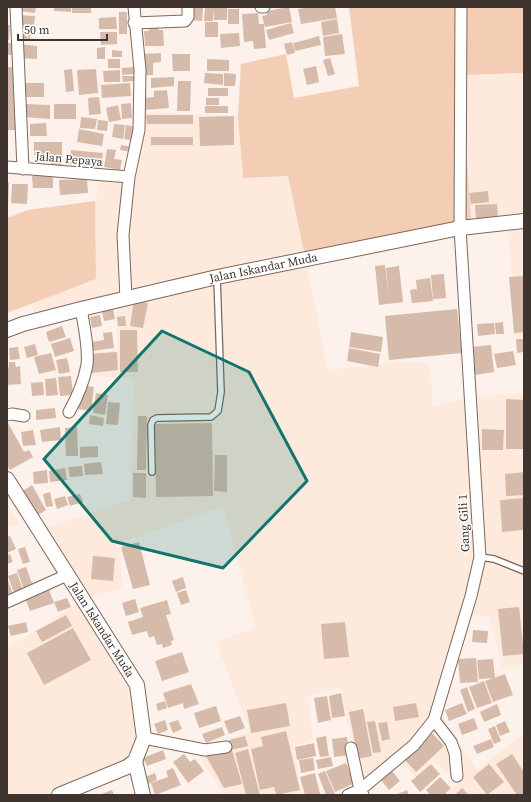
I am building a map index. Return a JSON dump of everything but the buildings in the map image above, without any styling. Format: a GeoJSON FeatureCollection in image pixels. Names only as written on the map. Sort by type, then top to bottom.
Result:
{"type":"FeatureCollection","features":[{"type":"Feature","properties":{"kind":"street"},"geometry":{"type":"LineString","coordinates":[[16,7],[23,169]]}},
{"type":"Feature","properties":{"kind":"street"},"geometry":{"type":"LineString","coordinates":[[126,298],[123,235],[129,177],[139,130],[140,70],[134,23],[134,7]]}},
{"type":"Feature","properties":{"kind":"street"},"geometry":{"type":"LineString","coordinates":[[134,23],[184,20],[188,17],[188,7]]}},
{"type":"Feature","properties":{"kind":"street","name":"Gang Gili 1"},"geometry":{"type":"LineString","coordinates":[[348,795],[362,792],[414,745],[434,720],[471,596],[480,557],[460,228],[461,7]]}},
{"type":"Feature","properties":{"kind":"street","name":"Jalan Pepaya"},"geometry":{"type":"LineString","coordinates":[[7,167],[129,177]]}},
{"type":"Feature","properties":{"kind":"street","name":"Jalan Iskandar Muda"},"geometry":{"type":"LineString","coordinates":[[7,330],[23,324],[81,309],[217,277],[460,228],[524,221]]}},
{"type":"Feature","properties":{"kind":"street"},"geometry":{"type":"LineString","coordinates":[[69,412],[78,396],[87,364],[86,337],[81,309]]}},
{"type":"Feature","properties":{"kind":"street"},"geometry":{"type":"LineString","coordinates":[[7,415],[12,414],[24,416]]}},
{"type":"Feature","properties":{"kind":"street","name":"Jalan Iskandar Muda"},"geometry":{"type":"LineString","coordinates":[[7,479],[137,685],[144,738],[135,761]]}},
{"type":"Feature","properties":{"kind":"street"},"geometry":{"type":"LineString","coordinates":[[7,602],[67,575]]}},
{"type":"Feature","properties":{"kind":"street"},"geometry":{"type":"LineString","coordinates":[[434,720],[451,742],[455,753],[457,776]]}},
{"type":"Feature","properties":{"kind":"street"},"geometry":{"type":"LineString","coordinates":[[144,738],[206,750],[226,747]]}},
{"type":"Feature","properties":{"kind":"street"},"geometry":{"type":"LineString","coordinates":[[351,748],[362,792]]}},
{"type":"Feature","properties":{"kind":"street"},"geometry":{"type":"LineString","coordinates":[[59,795],[127,767],[135,761],[143,795]]}},
{"type":"Feature","properties":{"kind":"lane"},"geometry":{"type":"LineString","coordinates":[[152,472],[151,425],[153,420],[157,418],[210,417],[218,411],[221,392],[217,277]]}},
{"type":"Feature","properties":{"kind":"lane"},"geometry":{"type":"LineString","coordinates":[[480,557],[494,559],[524,571]]}},
{"type":"Feature","properties":{"kind":"highlighted area"},"geometry":{"type":"Polygon","coordinates":[[[162,331],[249,372],[307,481],[223,568],[112,541],[44,459],[162,331]]]}},
{"type":"Feature","properties":{"kind":"shaded area"},"geometry":{"type":"Polygon","coordinates":[[[349,7],[524,7],[524,73],[461,75],[471,219],[306,261],[288,176],[243,178],[238,116],[241,64],[286,54],[294,98],[359,86],[349,7]]]}},
{"type":"Feature","properties":{"kind":"shaded area"},"geometry":{"type":"Polygon","coordinates":[[[524,73],[524,337],[516,337],[507,216],[471,219],[461,75],[524,73]]]}},
{"type":"Feature","properties":{"kind":"shaded area"},"geometry":{"type":"Polygon","coordinates":[[[144,112],[238,116],[243,178],[288,176],[328,370],[391,363],[430,363],[433,406],[468,398],[524,393],[524,663],[503,669],[489,616],[471,615],[454,662],[441,710],[450,731],[477,770],[524,733],[524,795],[447,795],[457,784],[433,758],[415,776],[399,761],[361,785],[341,687],[307,697],[314,740],[293,746],[302,795],[224,795],[196,752],[250,731],[216,642],[255,628],[224,506],[120,543],[122,587],[90,599],[48,527],[131,500],[133,378],[87,376],[84,354],[118,350],[116,304],[40,329],[30,304],[96,279],[95,201],[100,181],[135,185],[144,112]]]}},
{"type":"Feature","properties":{"kind":"shaded area"},"geometry":{"type":"Polygon","coordinates":[[[95,201],[96,279],[7,313],[7,218],[28,210],[95,201]]]}},
{"type":"Feature","properties":{"kind":"shaded area"},"geometry":{"type":"Polygon","coordinates":[[[7,505],[19,523],[7,527],[7,505]]]}},
{"type":"Feature","properties":{"kind":"shaded area"},"geometry":{"type":"Polygon","coordinates":[[[79,603],[139,699],[131,761],[47,795],[7,795],[7,648],[79,603]]]}}]}
